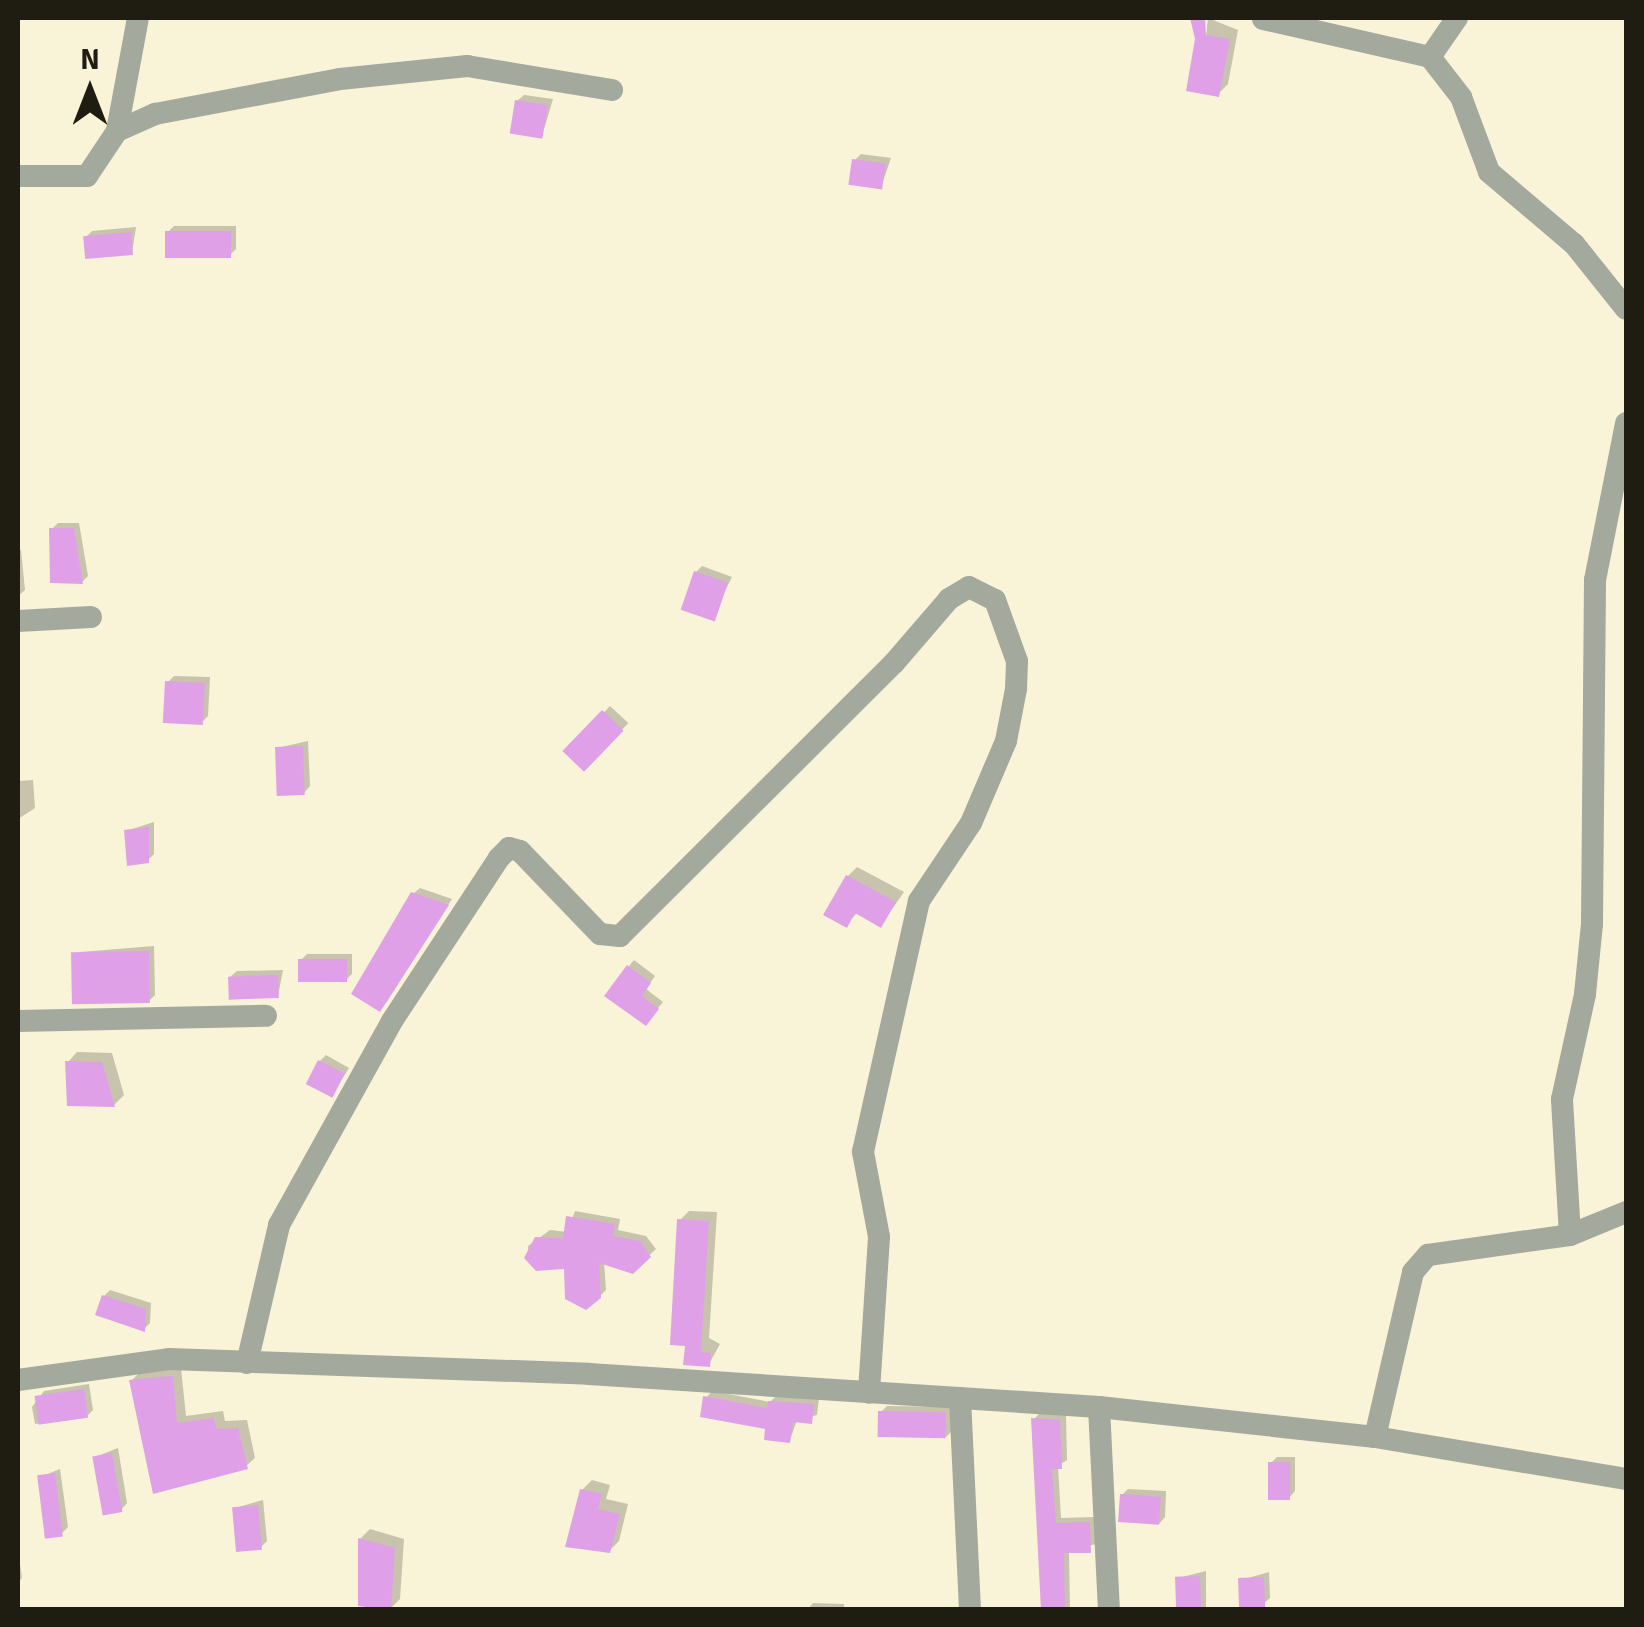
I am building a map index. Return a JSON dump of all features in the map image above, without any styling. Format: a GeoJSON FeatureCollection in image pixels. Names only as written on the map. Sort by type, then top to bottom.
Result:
{"type":"FeatureCollection","features":[{"type":"Feature","properties":{"kind":"street"},"geometry":{"type":"LineString","coordinates":[[18,176],[87,176],[118,131],[138,18]]}},
{"type":"Feature","properties":{"kind":"street"},"geometry":{"type":"LineString","coordinates":[[1430,57],[1456,18]]}},
{"type":"Feature","properties":{"kind":"street"},"geometry":{"type":"LineString","coordinates":[[1263,19],[1377,28],[1430,57],[1461,97],[1488,172],[1574,244],[1626,309]]}},
{"type":"Feature","properties":{"kind":"street"},"geometry":{"type":"LineString","coordinates":[[118,131],[222,98],[440,67],[496,69],[612,90]]}},
{"type":"Feature","properties":{"kind":"street"},"geometry":{"type":"LineString","coordinates":[[1570,1235],[1562,1099],[1585,994],[1592,924],[1595,580],[1626,423]]}},
{"type":"Feature","properties":{"kind":"street"},"geometry":{"type":"LineString","coordinates":[[247,1363],[278,1225],[392,1022],[499,858],[509,848],[520,850],[600,934],[620,936],[894,663],[949,598],[969,587],[995,600],[1017,661],[1016,689],[1006,741],[970,824],[919,901],[864,1152],[879,1237],[869,1393]]}},
{"type":"Feature","properties":{"kind":"street"},"geometry":{"type":"LineString","coordinates":[[18,621],[92,618]]}},
{"type":"Feature","properties":{"kind":"street"},"geometry":{"type":"LineString","coordinates":[[18,1020],[266,1016]]}},
{"type":"Feature","properties":{"kind":"street"},"geometry":{"type":"LineString","coordinates":[[1375,1436],[1413,1272],[1428,1254],[1570,1235],[1626,1212]]}},
{"type":"Feature","properties":{"kind":"street"},"geometry":{"type":"LineString","coordinates":[[18,1380],[128,1360],[589,1374],[1099,1407],[1375,1436],[1626,1479]]}},
{"type":"Feature","properties":{"kind":"street"},"geometry":{"type":"LineString","coordinates":[[960,1398],[970,1610]]}},
{"type":"Feature","properties":{"kind":"street"},"geometry":{"type":"LineString","coordinates":[[1099,1407],[1109,1608]]}},
{"type":"Feature","properties":{"kind":"building"},"geometry":{"type":"Polygon","coordinates":[[[1190,18],[1205,18],[1206,35],[1230,39],[1219,97],[1186,91],[1195,39],[1190,18]]]}},
{"type":"Feature","properties":{"kind":"building"},"geometry":{"type":"Polygon","coordinates":[[[515,100],[548,105],[542,139],[510,134],[515,100]]]}},
{"type":"Feature","properties":{"kind":"building"},"geometry":{"type":"Polygon","coordinates":[[[852,159],[886,164],[882,189],[848,185],[852,159]]]}},
{"type":"Feature","properties":{"kind":"building"},"geometry":{"type":"Polygon","coordinates":[[[165,231],[231,231],[231,258],[165,258],[165,231]]]}},
{"type":"Feature","properties":{"kind":"building"},"geometry":{"type":"Polygon","coordinates":[[[131,232],[133,255],[85,259],[83,236],[131,232]]]}},
{"type":"Feature","properties":{"kind":"building"},"geometry":{"type":"Polygon","coordinates":[[[49,528],[74,528],[83,584],[50,583],[49,528]]]}},
{"type":"Feature","properties":{"kind":"building"},"geometry":{"type":"Polygon","coordinates":[[[694,571],[728,583],[715,621],[681,610],[694,571]]]}},
{"type":"Feature","properties":{"kind":"building"},"geometry":{"type":"Polygon","coordinates":[[[165,681],[205,683],[203,725],[163,723],[165,681]]]}},
{"type":"Feature","properties":{"kind":"building"},"geometry":{"type":"Polygon","coordinates":[[[602,710],[624,731],[584,772],[562,751],[602,710]]]}},
{"type":"Feature","properties":{"kind":"building"},"geometry":{"type":"Polygon","coordinates":[[[303,746],[305,795],[277,796],[275,747],[303,746]]]}},
{"type":"Feature","properties":{"kind":"building"},"geometry":{"type":"Polygon","coordinates":[[[149,827],[149,863],[127,866],[124,830],[149,827]]]}},
{"type":"Feature","properties":{"kind":"building"},"geometry":{"type":"Polygon","coordinates":[[[846,875],[896,902],[881,928],[855,913],[847,928],[823,915],[846,875]]]}},
{"type":"Feature","properties":{"kind":"building"},"geometry":{"type":"Polygon","coordinates":[[[411,892],[449,905],[380,1012],[351,994],[411,892]]]}},
{"type":"Feature","properties":{"kind":"building"},"geometry":{"type":"Polygon","coordinates":[[[149,951],[150,1003],[72,1004],[71,952],[149,951]]]}},
{"type":"Feature","properties":{"kind":"building"},"geometry":{"type":"Polygon","coordinates":[[[298,959],[347,959],[347,982],[298,982],[298,959]]]}},
{"type":"Feature","properties":{"kind":"building"},"geometry":{"type":"Polygon","coordinates":[[[627,965],[651,983],[642,996],[659,1009],[646,1026],[604,996],[627,965]]]}},
{"type":"Feature","properties":{"kind":"building"},"geometry":{"type":"Polygon","coordinates":[[[278,975],[279,998],[229,1000],[228,977],[278,975]]]}},
{"type":"Feature","properties":{"kind":"building"},"geometry":{"type":"Polygon","coordinates":[[[318,1060],[345,1074],[332,1098],[306,1084],[318,1060]]]}},
{"type":"Feature","properties":{"kind":"building"},"geometry":{"type":"Polygon","coordinates":[[[65,1061],[102,1062],[115,1107],[67,1106],[65,1061]]]}},
{"type":"Feature","properties":{"kind":"building"},"geometry":{"type":"Polygon","coordinates":[[[566,1216],[615,1224],[613,1236],[640,1241],[651,1257],[633,1274],[599,1263],[601,1298],[586,1310],[565,1299],[564,1269],[536,1271],[524,1258],[535,1237],[563,1238],[566,1216]]]}},
{"type":"Feature","properties":{"kind":"building"},"geometry":{"type":"Polygon","coordinates":[[[677,1219],[709,1221],[701,1352],[711,1353],[710,1367],[683,1365],[685,1346],[670,1345],[677,1219]]]}},
{"type":"Feature","properties":{"kind":"building"},"geometry":{"type":"Polygon","coordinates":[[[102,1295],[146,1309],[145,1332],[95,1315],[102,1295]]]}},
{"type":"Feature","properties":{"kind":"building"},"geometry":{"type":"Polygon","coordinates":[[[173,1376],[177,1423],[214,1418],[216,1429],[238,1428],[248,1469],[153,1494],[129,1380],[173,1376]]]}},
{"type":"Feature","properties":{"kind":"building"},"geometry":{"type":"Polygon","coordinates":[[[84,1389],[88,1418],[39,1425],[34,1396],[84,1389]]]}},
{"type":"Feature","properties":{"kind":"building"},"geometry":{"type":"Polygon","coordinates":[[[703,1396],[767,1408],[768,1401],[814,1404],[812,1424],[793,1422],[790,1443],[764,1440],[765,1429],[700,1417],[703,1396]]]}},
{"type":"Feature","properties":{"kind":"building"},"geometry":{"type":"Polygon","coordinates":[[[878,1411],[946,1412],[946,1438],[878,1437],[878,1411]]]}},
{"type":"Feature","properties":{"kind":"building"},"geometry":{"type":"Polygon","coordinates":[[[1031,1418],[1060,1420],[1062,1469],[1052,1469],[1056,1523],[1090,1522],[1091,1553],[1064,1553],[1065,1610],[1041,1610],[1031,1418]]]}},
{"type":"Feature","properties":{"kind":"building"},"geometry":{"type":"Polygon","coordinates":[[[112,1453],[122,1512],[103,1516],[92,1456],[112,1453]]]}},
{"type":"Feature","properties":{"kind":"building"},"geometry":{"type":"Polygon","coordinates":[[[1268,1462],[1290,1462],[1290,1500],[1268,1500],[1268,1462]]]}},
{"type":"Feature","properties":{"kind":"building"},"geometry":{"type":"Polygon","coordinates":[[[55,1473],[63,1537],[45,1539],[37,1475],[55,1473]]]}},
{"type":"Feature","properties":{"kind":"building"},"geometry":{"type":"Polygon","coordinates":[[[580,1489],[602,1494],[598,1509],[620,1514],[610,1553],[565,1547],[580,1489]]]}},
{"type":"Feature","properties":{"kind":"building"},"geometry":{"type":"Polygon","coordinates":[[[1120,1494],[1161,1497],[1159,1525],[1118,1522],[1120,1494]]]}},
{"type":"Feature","properties":{"kind":"building"},"geometry":{"type":"Polygon","coordinates":[[[258,1505],[262,1550],[236,1552],[232,1507],[258,1505]]]}},
{"type":"Feature","properties":{"kind":"building"},"geometry":{"type":"Polygon","coordinates":[[[358,1538],[395,1548],[391,1610],[358,1606],[358,1538]]]}},
{"type":"Feature","properties":{"kind":"building"},"geometry":{"type":"Polygon","coordinates":[[[1200,1576],[1201,1610],[1176,1610],[1175,1577],[1200,1576]]]}},
{"type":"Feature","properties":{"kind":"building"},"geometry":{"type":"Polygon","coordinates":[[[1264,1577],[1265,1607],[1239,1608],[1238,1578],[1264,1577]]]}}]}
